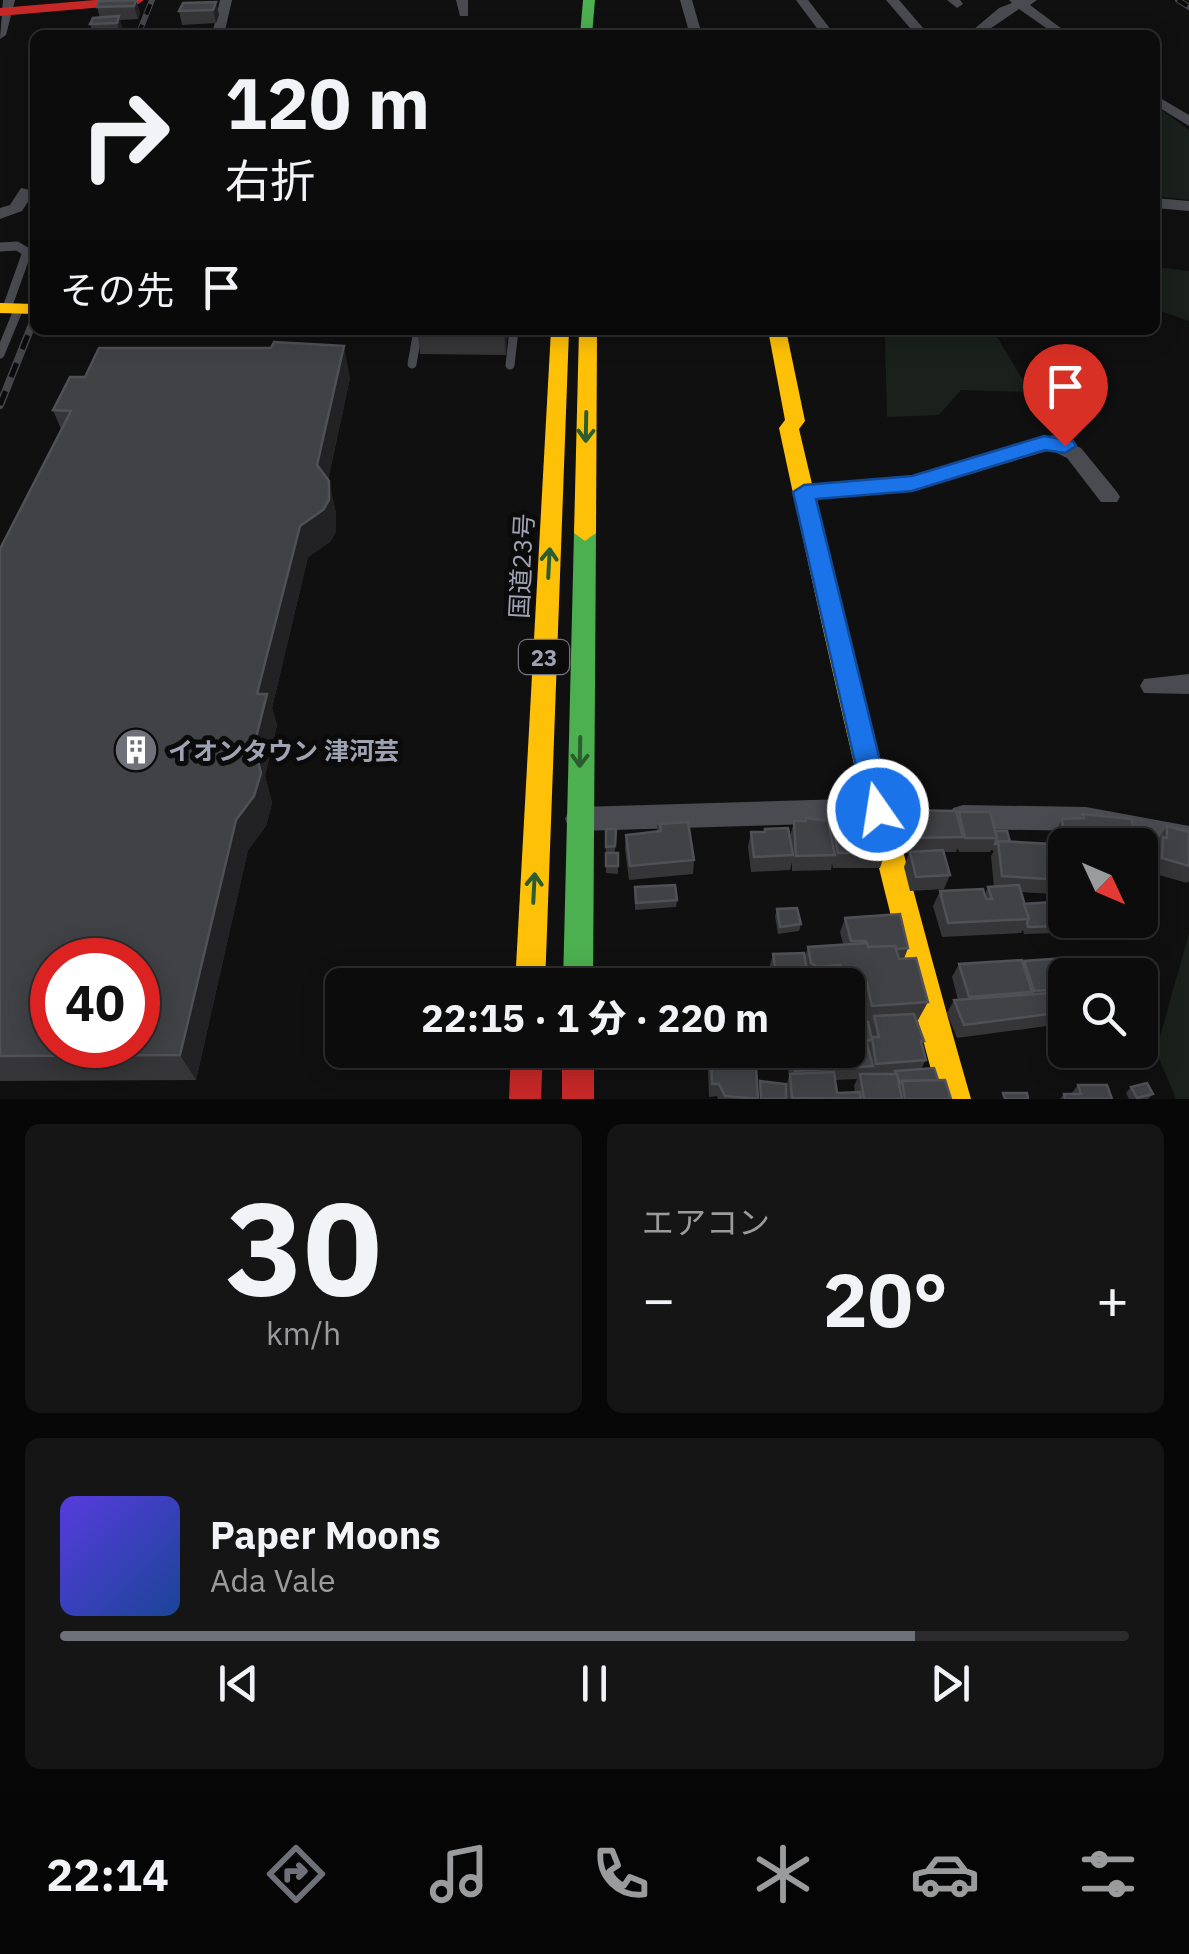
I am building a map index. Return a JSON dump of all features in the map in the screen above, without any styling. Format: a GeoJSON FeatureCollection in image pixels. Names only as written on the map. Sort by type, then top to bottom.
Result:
{"type":"FeatureCollection","features":[{"type":"Feature","properties":{"kind":"main road"},"geometry":{"type":"LineString","coordinates":[[5,8],[138,0]]}},
{"type":"Feature","properties":{"kind":"main road"},"geometry":{"type":"LineString","coordinates":[[586,30],[588,0]]}},
{"type":"Feature","properties":{"kind":"main road"},"geometry":{"type":"LineString","coordinates":[[604,30],[605,0]]}},
{"type":"Feature","properties":{"kind":"main road","name":"国道23号"},"geometry":{"type":"LineString","coordinates":[[531,968],[560,335]]}},
{"type":"Feature","properties":{"kind":"main road","name":"23"},"geometry":{"type":"LineString","coordinates":[[578,968],[588,335]]}},
{"type":"Feature","properties":{"kind":"main road"},"geometry":{"type":"LineString","coordinates":[[778,335],[792,392],[795,422],[789,428],[879,813],[956,1099]]}},
{"type":"Feature","properties":{"kind":"main road"},"geometry":{"type":"LineString","coordinates":[[525,1099],[526,1068]]}},
{"type":"Feature","properties":{"kind":"main road"},"geometry":{"type":"LineString","coordinates":[[578,1068],[578,1099]]}},
{"type":"Feature","properties":{"kind":"street"},"geometry":{"type":"LineString","coordinates":[[219,30],[226,0]]}},
{"type":"Feature","properties":{"kind":"street"},"geometry":{"type":"LineString","coordinates":[[686,0],[695,30]]}},
{"type":"Feature","properties":{"kind":"street"},"geometry":{"type":"LineString","coordinates":[[802,0],[825,30]]}},
{"type":"Feature","properties":{"kind":"street"},"geometry":{"type":"LineString","coordinates":[[892,0],[919,30]]}},
{"type":"Feature","properties":{"kind":"street"},"geometry":{"type":"LineString","coordinates":[[980,30],[1022,1],[1058,30]]}},
{"type":"Feature","properties":{"kind":"street"},"geometry":{"type":"LineString","coordinates":[[0,35],[5,8]]}},
{"type":"Feature","properties":{"kind":"street"},"geometry":{"type":"LineString","coordinates":[[1160,103],[1189,122]]}},
{"type":"Feature","properties":{"kind":"street"},"geometry":{"type":"LineString","coordinates":[[0,214],[16,208],[27,191]]}},
{"type":"Feature","properties":{"kind":"street"},"geometry":{"type":"LineString","coordinates":[[1160,203],[1189,206]]}},
{"type":"Feature","properties":{"kind":"street"},"geometry":{"type":"LineString","coordinates":[[804,492],[912,484],[1053,442],[1074,453],[1108,497]]}},
{"type":"Feature","properties":{"kind":"street"},"geometry":{"type":"LineString","coordinates":[[1153,686],[1189,684]]}},
{"type":"Feature","properties":{"kind":"street"},"geometry":{"type":"LineString","coordinates":[[578,819],[879,813],[1086,819],[1189,838]]}},
{"type":"Feature","properties":{"kind":"lane"},"geometry":{"type":"LineString","coordinates":[[0,247],[17,246],[27,252],[0,354]]}},
{"type":"Feature","properties":{"kind":"lane"},"geometry":{"type":"LineString","coordinates":[[412,364],[417,335]]}},
{"type":"Feature","properties":{"kind":"lane"},"geometry":{"type":"LineString","coordinates":[[510,365],[513,335]]}},
{"type":"Feature","properties":{"kind":"shaded area"},"geometry":{"type":"Polygon","coordinates":[[[1160,109],[1189,130],[1189,200],[1160,197],[1160,109]]]}},
{"type":"Feature","properties":{"kind":"shaded area"},"geometry":{"type":"Polygon","coordinates":[[[1160,268],[1189,271],[1189,321],[1160,311],[1160,268]]]}},
{"type":"Feature","properties":{"kind":"shaded area"},"geometry":{"type":"Polygon","coordinates":[[[881,335],[996,335],[1030,392],[961,390],[939,415],[887,417],[885,338],[881,335]]]}},
{"type":"Feature","properties":{"kind":"shaded area"},"geometry":{"type":"Polygon","coordinates":[[[1189,933],[1189,1099],[1176,1099],[1158,1056],[1189,933]]]}},
{"type":"Feature","properties":{"kind":"building"},"geometry":{"type":"Polygon","coordinates":[[[136,0],[134,6],[97,7],[99,1],[136,0]]]}},
{"type":"Feature","properties":{"kind":"building"},"geometry":{"type":"Polygon","coordinates":[[[216,2],[213,10],[179,11],[183,3],[216,2]]]}},
{"type":"Feature","properties":{"kind":"building"},"geometry":{"type":"Polygon","coordinates":[[[119,16],[117,23],[90,24],[93,18],[119,16]]]}},
{"type":"Feature","properties":{"kind":"building","name":"イオンタウン 津河芸"},"geometry":{"type":"Polygon","coordinates":[[[274,342],[344,346],[317,465],[329,481],[329,500],[323,510],[300,526],[257,694],[267,694],[254,746],[261,773],[254,796],[236,820],[180,1055],[160,1055],[160,938],[30,938],[30,1056],[0,1056],[0,549],[71,411],[53,410],[70,377],[85,377],[99,348],[271,348],[274,342]]]}},
{"type":"Feature","properties":{"kind":"building"},"geometry":{"type":"Polygon","coordinates":[[[902,810],[956,811],[963,837],[911,838],[902,810]]]}},
{"type":"Feature","properties":{"kind":"building"},"geometry":{"type":"Polygon","coordinates":[[[959,812],[990,812],[997,838],[965,838],[959,812]]]}},
{"type":"Feature","properties":{"kind":"building"},"geometry":{"type":"Polygon","coordinates":[[[1082,814],[1132,819],[1133,828],[1063,828],[1062,819],[1084,818],[1082,814]]]}},
{"type":"Feature","properties":{"kind":"building"},"geometry":{"type":"Polygon","coordinates":[[[858,820],[878,823],[885,853],[838,853],[832,824],[858,824],[858,820]]]}},
{"type":"Feature","properties":{"kind":"building"},"geometry":{"type":"Polygon","coordinates":[[[794,821],[828,821],[835,855],[796,856],[794,821]]]}},
{"type":"Feature","properties":{"kind":"building"},"geometry":{"type":"Polygon","coordinates":[[[688,822],[694,860],[630,866],[626,835],[661,831],[660,824],[688,822]]]}},
{"type":"Feature","properties":{"kind":"building"},"geometry":{"type":"Polygon","coordinates":[[[1167,826],[1189,832],[1189,866],[1162,858],[1167,826]]]}},
{"type":"Feature","properties":{"kind":"building"},"geometry":{"type":"Polygon","coordinates":[[[788,828],[793,855],[754,857],[751,832],[788,828]]]}},
{"type":"Feature","properties":{"kind":"building"},"geometry":{"type":"Polygon","coordinates":[[[606,829],[616,829],[615,846],[606,847],[606,829]]]}},
{"type":"Feature","properties":{"kind":"building"},"geometry":{"type":"Polygon","coordinates":[[[995,831],[1007,831],[1010,842],[995,844],[995,831]]]}},
{"type":"Feature","properties":{"kind":"building"},"geometry":{"type":"Polygon","coordinates":[[[998,841],[1048,844],[1048,879],[1002,876],[998,841]]]}},
{"type":"Feature","properties":{"kind":"building"},"geometry":{"type":"Polygon","coordinates":[[[943,850],[950,875],[916,877],[910,852],[943,850]]]}},
{"type":"Feature","properties":{"kind":"building"},"geometry":{"type":"Polygon","coordinates":[[[606,853],[618,853],[618,866],[606,866],[606,853]]]}},
{"type":"Feature","properties":{"kind":"building"},"geometry":{"type":"Polygon","coordinates":[[[675,885],[677,900],[636,903],[635,887],[675,885]]]}},
{"type":"Feature","properties":{"kind":"building"},"geometry":{"type":"Polygon","coordinates":[[[1019,885],[1029,919],[948,923],[940,891],[983,889],[986,899],[992,899],[988,887],[1019,885]]]}},
{"type":"Feature","properties":{"kind":"building"},"geometry":{"type":"Polygon","coordinates":[[[1048,902],[1048,926],[1028,927],[1024,904],[1048,902]]]}},
{"type":"Feature","properties":{"kind":"building"},"geometry":{"type":"Polygon","coordinates":[[[797,908],[801,924],[780,927],[777,909],[797,908]]]}},
{"type":"Feature","properties":{"kind":"building"},"geometry":{"type":"Polygon","coordinates":[[[900,914],[908,948],[868,947],[866,941],[851,941],[845,918],[900,914]]]}},
{"type":"Feature","properties":{"kind":"building"},"geometry":{"type":"Polygon","coordinates":[[[867,943],[868,947],[895,946],[899,959],[916,958],[928,1002],[872,1006],[865,968],[817,967],[811,963],[808,947],[867,943]]]}},
{"type":"Feature","properties":{"kind":"building"},"geometry":{"type":"Polygon","coordinates":[[[804,953],[806,968],[775,968],[773,954],[804,953]]]}},
{"type":"Feature","properties":{"kind":"building"},"geometry":{"type":"Polygon","coordinates":[[[1048,959],[1048,990],[1034,991],[1024,961],[1048,959]]]}},
{"type":"Feature","properties":{"kind":"building"},"geometry":{"type":"Polygon","coordinates":[[[1022,960],[1032,992],[969,997],[959,964],[1022,960]]]}},
{"type":"Feature","properties":{"kind":"building"},"geometry":{"type":"Polygon","coordinates":[[[1048,993],[1048,1014],[964,1025],[954,1000],[1048,993]]]}},
{"type":"Feature","properties":{"kind":"building"},"geometry":{"type":"Polygon","coordinates":[[[914,1014],[926,1060],[876,1064],[872,1037],[879,1037],[874,1016],[914,1014]]]}},
{"type":"Feature","properties":{"kind":"building"},"geometry":{"type":"Polygon","coordinates":[[[868,1022],[872,1040],[866,1041],[868,1022]]]}},
{"type":"Feature","properties":{"kind":"building"},"geometry":{"type":"Polygon","coordinates":[[[865,1038],[873,1066],[865,1067],[865,1038]]]}},
{"type":"Feature","properties":{"kind":"building"},"geometry":{"type":"Polygon","coordinates":[[[711,1068],[756,1068],[758,1099],[725,1096],[719,1084],[712,1084],[711,1068]]]}},
{"type":"Feature","properties":{"kind":"building"},"geometry":{"type":"Polygon","coordinates":[[[794,1068],[842,1068],[795,1071],[794,1068]]]}},
{"type":"Feature","properties":{"kind":"building"},"geometry":{"type":"Polygon","coordinates":[[[934,1068],[938,1080],[900,1084],[895,1071],[934,1068]]]}},
{"type":"Feature","properties":{"kind":"building"},"geometry":{"type":"Polygon","coordinates":[[[834,1072],[837,1093],[860,1092],[861,1099],[792,1098],[790,1074],[834,1072]]]}},
{"type":"Feature","properties":{"kind":"building"},"geometry":{"type":"Polygon","coordinates":[[[860,1074],[897,1074],[902,1099],[864,1099],[860,1074]]]}},
{"type":"Feature","properties":{"kind":"building"},"geometry":{"type":"Polygon","coordinates":[[[945,1080],[951,1099],[905,1099],[902,1081],[945,1080]]]}},
{"type":"Feature","properties":{"kind":"building"},"geometry":{"type":"Polygon","coordinates":[[[760,1081],[786,1084],[786,1099],[761,1099],[760,1081]]]}},
{"type":"Feature","properties":{"kind":"building"},"geometry":{"type":"Polygon","coordinates":[[[1147,1083],[1153,1094],[1137,1098],[1131,1087],[1147,1083]]]}},
{"type":"Feature","properties":{"kind":"building"},"geometry":{"type":"Polygon","coordinates":[[[1078,1085],[1107,1085],[1112,1099],[1065,1099],[1064,1094],[1081,1094],[1078,1085]]]}},
{"type":"Feature","properties":{"kind":"building"},"geometry":{"type":"Polygon","coordinates":[[[1003,1093],[1027,1093],[1028,1099],[1005,1099],[1003,1093]]]}},
{"type":"Feature","properties":{"kind":"railway"},"geometry":{"type":"LineString","coordinates":[[140,30],[152,0]]}},
{"type":"Feature","properties":{"kind":"railway"},"geometry":{"type":"LineString","coordinates":[[1178,0],[1189,7]]}},
{"type":"Feature","properties":{"kind":"railway"},"geometry":{"type":"LineString","coordinates":[[0,405],[30,330]]}},
{"type":"Feature","properties":{"kind":"traffic: fast"},"geometry":{"type":"LineString","coordinates":[[586,30],[589,0]]}},
{"type":"Feature","properties":{"kind":"traffic: fast"},"geometry":{"type":"LineString","coordinates":[[578,968],[585,533]]}},
{"type":"Feature","properties":{"kind":"traffic: slow"},"geometry":{"type":"LineString","coordinates":[[0,308],[30,309]]}},
{"type":"Feature","properties":{"kind":"traffic: slow"},"geometry":{"type":"LineString","coordinates":[[531,968],[560,335]]}},
{"type":"Feature","properties":{"kind":"traffic: slow"},"geometry":{"type":"LineString","coordinates":[[585,533],[588,335]]}},
{"type":"Feature","properties":{"kind":"traffic: slow"},"geometry":{"type":"LineString","coordinates":[[778,335],[795,421],[789,428],[827,597],[955,1099]]}},
{"type":"Feature","properties":{"kind":"traffic: jam"},"geometry":{"type":"LineString","coordinates":[[0,12],[138,0]]}},
{"type":"Feature","properties":{"kind":"traffic: jam"},"geometry":{"type":"LineString","coordinates":[[525,1099],[526,1068]]}},
{"type":"Feature","properties":{"kind":"traffic: jam"},"geometry":{"type":"LineString","coordinates":[[578,1068],[578,1099]]}},
{"type":"Feature","properties":{"kind":"place","name":"イオンタウン 津河芸"},"geometry":{"type":"Point","coordinates":[136,750]}},
{"type":"Feature","properties":{"kind":"route"},"geometry":{"type":"LineString","coordinates":[[878,810],[804,492],[912,484],[1044,443],[1065,446]]}}]}
